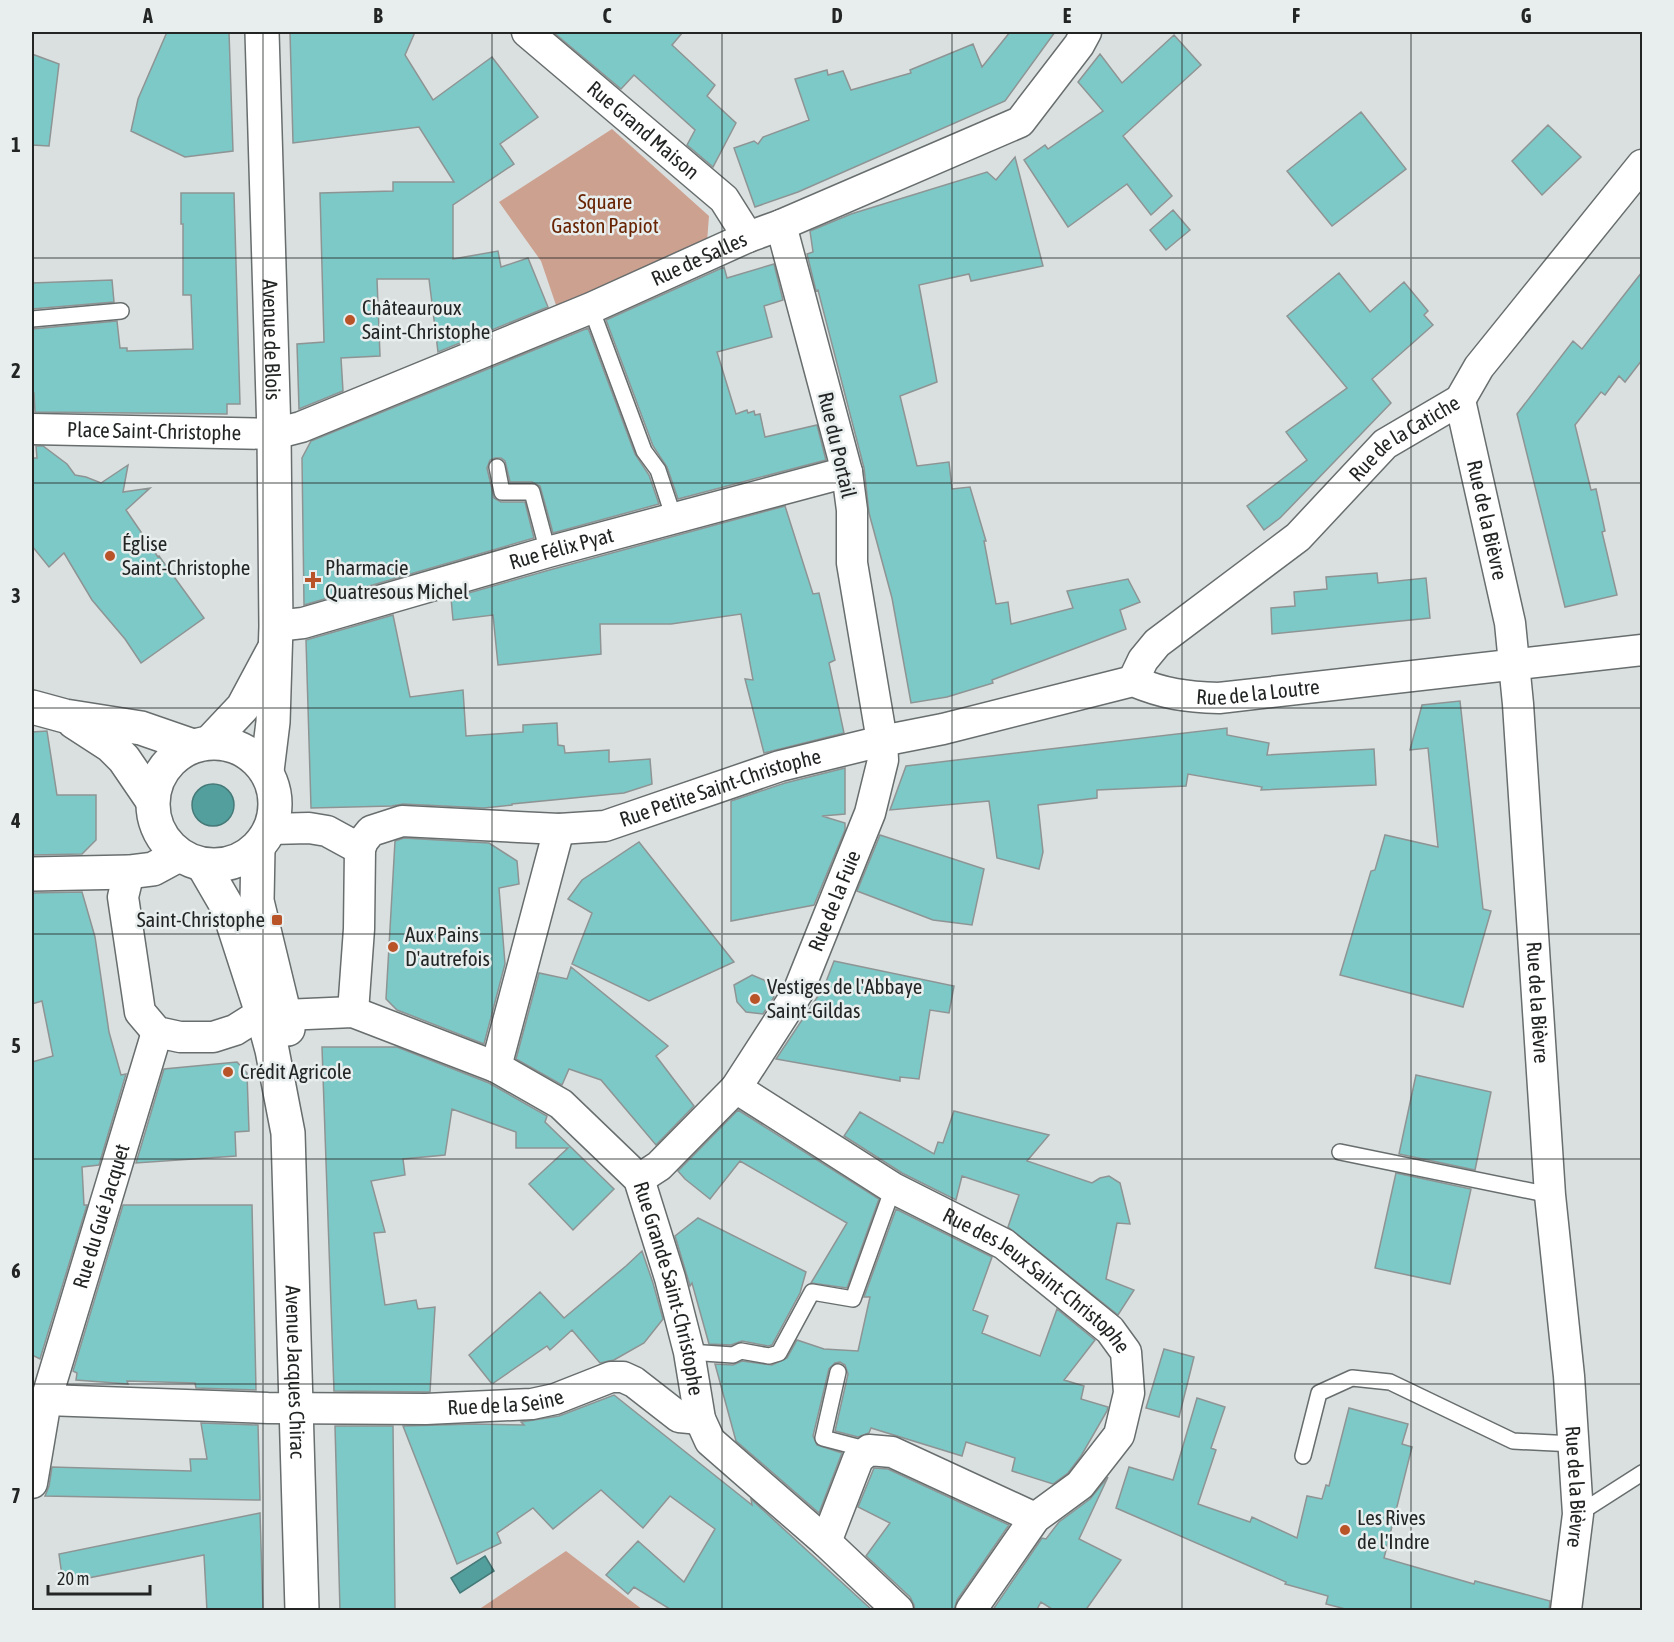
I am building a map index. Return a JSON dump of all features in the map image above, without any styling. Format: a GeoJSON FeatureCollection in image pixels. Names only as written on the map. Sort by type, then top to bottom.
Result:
{"type":"FeatureCollection","features":[{"type":"Feature","properties":{"kind":"main road","name":"Avenue de Blois"},"geometry":{"type":"LineString","coordinates":[[262,32],[274,434],[276,637],[273,722],[267,771]]}},
{"type":"Feature","properties":{"kind":"main road","name":"Avenue de Blois"},"geometry":{"type":"LineString","coordinates":[[202,744],[243,707],[276,637]]}},
{"type":"Feature","properties":{"kind":"main road"},"geometry":{"type":"LineString","coordinates":[[32,707],[65,716],[141,728],[202,744],[227,744],[243,749],[267,771],[276,800],[275,814],[264,839],[257,902],[273,1014]]}},
{"type":"Feature","properties":{"kind":"main road"},"geometry":{"type":"LineString","coordinates":[[65,716],[111,746],[124,759],[152,800]]}},
{"type":"Feature","properties":{"kind":"main road"},"geometry":{"type":"LineString","coordinates":[[202,744],[177,755],[165,767],[156,783],[152,800],[153,815],[158,831],[167,844],[191,860],[228,908],[273,1014]]}},
{"type":"Feature","properties":{"kind":"main road"},"geometry":{"type":"LineString","coordinates":[[32,874],[129,872],[191,860],[222,865],[242,860],[264,839]]}},
{"type":"Feature","properties":{"kind":"main road","name":"Avenue Jacques Chirac"},"geometry":{"type":"LineString","coordinates":[[273,1014],[292,1046],[298,1088],[288,1133],[302,1611]]}},
{"type":"Feature","properties":{"kind":"street","name":"Rue Grand Maison"},"geometry":{"type":"LineString","coordinates":[[527,32],[724,199],[748,237]]}},
{"type":"Feature","properties":{"kind":"street","name":"Rue de Salles"},"geometry":{"type":"LineString","coordinates":[[274,434],[301,427],[591,309],[748,237],[782,225],[1020,122],[1086,32]]}},
{"type":"Feature","properties":{"kind":"street","name":"Rue de la Catiche"},"geometry":{"type":"LineString","coordinates":[[1133,681],[1143,660],[1157,644],[1298,537],[1385,444],[1460,400],[1479,367],[1642,165]]}},
{"type":"Feature","properties":{"kind":"street","name":"Rue du Portail"},"geometry":{"type":"LineString","coordinates":[[782,225],[847,472],[852,510],[852,563],[882,741]]}},
{"type":"Feature","properties":{"kind":"street","name":"Rue de la Bièvre"},"geometry":{"type":"LineString","coordinates":[[1460,400],[1510,622],[1514,665],[1551,1194],[1574,1444],[1578,1514],[1566,1611]]}},
{"type":"Feature","properties":{"kind":"street","name":"Place Saint-Christophe"},"geometry":{"type":"LineString","coordinates":[[32,429],[274,434]]}},
{"type":"Feature","properties":{"kind":"street","name":"Rue Félix Pyat"},"geometry":{"type":"LineString","coordinates":[[276,637],[303,623],[548,552],[847,472]]}},
{"type":"Feature","properties":{"kind":"street","name":"Rue de la Loutre"},"geometry":{"type":"LineString","coordinates":[[1133,681],[1159,692],[1182,697],[1219,698],[1642,650]]}},
{"type":"Feature","properties":{"kind":"street"},"geometry":{"type":"LineString","coordinates":[[882,741],[943,729],[1133,681]]}},
{"type":"Feature","properties":{"kind":"street","name":"Rue Petite Saint-Christophe"},"geometry":{"type":"LineString","coordinates":[[360,849],[371,831],[402,821],[559,829],[606,826],[780,766],[882,741]]}},
{"type":"Feature","properties":{"kind":"street","name":"Rue de la Fuie"},"geometry":{"type":"LineString","coordinates":[[639,1179],[659,1166],[736,1088],[798,992],[870,813],[883,760],[882,741]]}},
{"type":"Feature","properties":{"kind":"street"},"geometry":{"type":"LineString","coordinates":[[264,839],[309,828],[327,831],[360,849],[360,919],[353,1012]]}},
{"type":"Feature","properties":{"kind":"street"},"geometry":{"type":"LineString","coordinates":[[496,1067],[559,829]]}},
{"type":"Feature","properties":{"kind":"street"},"geometry":{"type":"LineString","coordinates":[[129,872],[123,897],[140,1012],[157,1032],[180,1037],[213,1037],[273,1014]]}},
{"type":"Feature","properties":{"kind":"street","name":"Rue Grande Saint-Christophe"},"geometry":{"type":"LineString","coordinates":[[273,1014],[353,1012],[496,1067],[561,1104],[639,1179],[670,1278],[689,1352],[700,1419],[710,1441],[826,1542],[898,1611]]}},
{"type":"Feature","properties":{"kind":"street","name":"Rue du Gué Jacquet"},"geometry":{"type":"LineString","coordinates":[[32,1483],[46,1400],[157,1032]]}},
{"type":"Feature","properties":{"kind":"street","name":"Rue des Jeux Saint-Christophe"},"geometry":{"type":"LineString","coordinates":[[736,1088],[893,1188],[1004,1244],[1110,1330],[1126,1352],[1129,1393],[1119,1435],[1080,1485],[1035,1518],[971,1611]]}},
{"type":"Feature","properties":{"kind":"street","name":"Rue de la Seine"},"geometry":{"type":"LineString","coordinates":[[295,1408],[426,1409],[532,1404],[555,1399],[611,1377],[623,1377],[634,1382],[678,1417],[700,1419]]}},
{"type":"Feature","properties":{"kind":"street"},"geometry":{"type":"LineString","coordinates":[[46,1400],[295,1408]]}},
{"type":"Feature","properties":{"kind":"street"},"geometry":{"type":"LineString","coordinates":[[826,1542],[858,1459],[869,1450],[892,1452],[1035,1518]]}},
{"type":"Feature","properties":{"kind":"lane"},"geometry":{"type":"LineString","coordinates":[[591,309],[644,450],[658,470],[674,518]]}},
{"type":"Feature","properties":{"kind":"lane"},"geometry":{"type":"LineString","coordinates":[[32,319],[121,311]]}},
{"type":"Feature","properties":{"kind":"lane"},"geometry":{"type":"LineString","coordinates":[[497,467],[502,492],[532,492],[548,552]]}},
{"type":"Feature","properties":{"kind":"lane"},"geometry":{"type":"LineString","coordinates":[[1340,1152],[1551,1194]]}},
{"type":"Feature","properties":{"kind":"lane"},"geometry":{"type":"LineString","coordinates":[[689,1352],[733,1355],[741,1351],[769,1356],[779,1353],[812,1292],[853,1299],[893,1188]]}},
{"type":"Feature","properties":{"kind":"lane"},"geometry":{"type":"LineString","coordinates":[[838,1372],[823,1438],[869,1450]]}},
{"type":"Feature","properties":{"kind":"lane"},"geometry":{"type":"LineString","coordinates":[[1303,1456],[1319,1393],[1352,1378],[1390,1382],[1513,1441],[1574,1444]]}},
{"type":"Feature","properties":{"kind":"lane"},"geometry":{"type":"LineString","coordinates":[[1578,1514],[1642,1473]]}},
{"type":"Feature","properties":{"kind":"green space","name":"Square Gaston Papiot"},"geometry":{"type":"Polygon","coordinates":[[[612,129],[709,216],[707,242],[558,311],[541,261],[499,202],[612,129]]]}},
{"type":"Feature","properties":{"kind":"green space"},"geometry":{"type":"Polygon","coordinates":[[[566,1551],[643,1610],[478,1610],[566,1551]]]}},
{"type":"Feature","properties":{"kind":"water"},"geometry":{"type":"Polygon","coordinates":[[[213,784],[228,790],[234,805],[228,820],[213,826],[198,820],[192,805],[198,790],[213,784]]]}},
{"type":"Feature","properties":{"kind":"water"},"geometry":{"type":"Polygon","coordinates":[[[485,1556],[494,1571],[460,1593],[451,1578],[485,1556]]]}},
{"type":"Feature","properties":{"kind":"building"},"geometry":{"type":"Polygon","coordinates":[[[167,32],[229,32],[233,151],[185,157],[131,131],[138,99],[167,32]]]}},
{"type":"Feature","properties":{"kind":"building"},"geometry":{"type":"Polygon","coordinates":[[[290,32],[415,32],[405,55],[433,100],[492,57],[538,117],[500,144],[514,164],[453,205],[453,259],[498,251],[501,267],[528,258],[548,307],[438,352],[429,279],[377,279],[380,356],[341,358],[343,391],[299,409],[297,344],[324,342],[320,193],[393,191],[393,182],[454,182],[419,127],[293,143],[290,32]]]}},
{"type":"Feature","properties":{"kind":"building"},"geometry":{"type":"Polygon","coordinates":[[[553,32],[683,32],[672,45],[715,85],[707,96],[736,123],[713,167],[687,145],[695,130],[634,75],[621,89],[553,32]]]}},
{"type":"Feature","properties":{"kind":"building"},"geometry":{"type":"Polygon","coordinates":[[[1010,32],[1055,32],[1005,101],[798,192],[755,207],[734,148],[754,141],[758,144],[763,137],[809,120],[795,79],[827,70],[828,75],[843,71],[851,90],[911,73],[910,70],[973,44],[982,67],[1010,32]]]}},
{"type":"Feature","properties":{"kind":"building"},"geometry":{"type":"Polygon","coordinates":[[[1174,35],[1201,65],[1123,136],[1172,196],[1151,215],[1127,184],[1068,227],[1024,160],[1045,145],[1048,149],[1103,111],[1078,82],[1100,54],[1122,83],[1174,35]]]}},
{"type":"Feature","properties":{"kind":"building"},"geometry":{"type":"Polygon","coordinates":[[[32,54],[59,64],[49,146],[32,145],[32,54]]]}},
{"type":"Feature","properties":{"kind":"building"},"geometry":{"type":"Polygon","coordinates":[[[1361,112],[1406,169],[1332,226],[1287,171],[1361,112]]]}},
{"type":"Feature","properties":{"kind":"building"},"geometry":{"type":"Polygon","coordinates":[[[1548,125],[1581,157],[1542,195],[1512,161],[1548,125]]]}},
{"type":"Feature","properties":{"kind":"building"},"geometry":{"type":"Polygon","coordinates":[[[1015,157],[1043,266],[971,281],[969,274],[919,285],[937,382],[900,396],[917,466],[949,462],[952,489],[970,487],[986,541],[984,541],[996,604],[1008,602],[1011,624],[1073,608],[1067,591],[1128,579],[1140,602],[1120,610],[1126,629],[992,680],[993,683],[947,697],[911,703],[892,598],[869,513],[864,468],[807,254],[813,252],[810,231],[851,214],[987,172],[996,180],[1015,157]]]}},
{"type":"Feature","properties":{"kind":"building"},"geometry":{"type":"Polygon","coordinates":[[[181,193],[234,193],[240,404],[227,404],[227,414],[35,412],[34,393],[32,393],[32,329],[117,321],[120,348],[127,348],[127,351],[193,349],[191,295],[183,295],[181,193]]]}},
{"type":"Feature","properties":{"kind":"building"},"geometry":{"type":"Polygon","coordinates":[[[1173,210],[1190,230],[1166,250],[1150,230],[1173,210]]]}},
{"type":"Feature","properties":{"kind":"building"},"geometry":{"type":"Polygon","coordinates":[[[774,264],[783,300],[764,306],[772,337],[717,352],[736,414],[747,410],[748,413],[754,411],[755,415],[760,414],[765,437],[817,425],[826,460],[678,499],[667,467],[653,446],[606,320],[724,267],[727,278],[774,264]]]}},
{"type":"Feature","properties":{"kind":"building"},"geometry":{"type":"Polygon","coordinates":[[[1642,272],[1642,360],[1625,382],[1619,376],[1605,395],[1601,392],[1575,425],[1591,490],[1596,489],[1605,531],[1602,532],[1617,595],[1565,607],[1517,414],[1573,341],[1582,349],[1642,272]]]}},
{"type":"Feature","properties":{"kind":"building"},"geometry":{"type":"Polygon","coordinates":[[[1339,273],[1370,312],[1404,282],[1428,311],[1424,315],[1433,325],[1372,379],[1391,403],[1280,518],[1264,530],[1247,506],[1307,460],[1286,432],[1347,388],[1287,316],[1339,273]]]}},
{"type":"Feature","properties":{"kind":"building"},"geometry":{"type":"Polygon","coordinates":[[[112,280],[114,302],[32,309],[32,283],[112,280]]]}},
{"type":"Feature","properties":{"kind":"building"},"geometry":{"type":"Polygon","coordinates":[[[588,328],[635,454],[649,475],[659,504],[553,533],[540,486],[532,482],[510,482],[505,461],[495,458],[490,460],[487,468],[494,498],[501,502],[525,502],[534,538],[304,605],[302,458],[311,441],[588,328]]]}},
{"type":"Feature","properties":{"kind":"building","name":"Église Saint-Christophe"},"geometry":{"type":"Polygon","coordinates":[[[36,446],[43,446],[67,464],[75,475],[101,483],[128,465],[123,492],[150,488],[126,510],[204,618],[141,663],[125,639],[92,600],[64,553],[49,567],[32,546],[32,458],[37,458],[36,446]]]}},
{"type":"Feature","properties":{"kind":"building"},"geometry":{"type":"Polygon","coordinates":[[[785,506],[813,594],[819,593],[835,660],[829,663],[844,733],[764,753],[745,679],[753,680],[741,614],[671,624],[600,624],[601,654],[498,665],[493,615],[453,620],[451,598],[785,506]]]}},
{"type":"Feature","properties":{"kind":"building"},"geometry":{"type":"Polygon","coordinates":[[[1377,573],[1378,583],[1426,578],[1430,618],[1272,634],[1271,608],[1295,606],[1294,592],[1327,589],[1326,577],[1377,573]]]}},
{"type":"Feature","properties":{"kind":"building"},"geometry":{"type":"Polygon","coordinates":[[[393,615],[410,697],[463,690],[466,736],[523,732],[523,725],[557,723],[558,745],[564,746],[565,753],[609,750],[609,762],[650,759],[652,784],[624,793],[484,808],[403,804],[311,808],[306,640],[393,615]]]}},
{"type":"Feature","properties":{"kind":"building"},"geometry":{"type":"Polygon","coordinates":[[[1460,701],[1483,909],[1491,911],[1463,1007],[1340,975],[1371,871],[1375,870],[1385,835],[1438,847],[1428,748],[1410,750],[1422,705],[1460,701]]]}},
{"type":"Feature","properties":{"kind":"building"},"geometry":{"type":"Polygon","coordinates":[[[1227,728],[1227,735],[1269,743],[1267,755],[1374,749],[1376,785],[1261,790],[1262,787],[1188,774],[1186,786],[1097,790],[1097,798],[1038,805],[1043,852],[1039,869],[997,858],[989,801],[890,810],[906,766],[1227,728]]]}},
{"type":"Feature","properties":{"kind":"building"},"geometry":{"type":"Polygon","coordinates":[[[47,731],[57,795],[96,795],[96,840],[82,854],[32,855],[32,732],[47,731]]]}},
{"type":"Feature","properties":{"kind":"building"},"geometry":{"type":"Polygon","coordinates":[[[845,768],[845,814],[822,816],[845,823],[845,830],[814,905],[731,921],[731,801],[785,783],[845,768]]]}},
{"type":"Feature","properties":{"kind":"building"},"geometry":{"type":"Polygon","coordinates":[[[880,835],[984,869],[972,925],[933,920],[857,891],[880,835]]]}},
{"type":"Feature","properties":{"kind":"building"},"geometry":{"type":"Polygon","coordinates":[[[404,838],[489,843],[517,861],[519,884],[499,888],[505,964],[484,1044],[397,1010],[386,999],[395,841],[404,838]]]}},
{"type":"Feature","properties":{"kind":"building"},"geometry":{"type":"Polygon","coordinates":[[[639,842],[734,962],[649,1001],[572,964],[592,913],[568,899],[582,880],[639,842]]]}},
{"type":"Feature","properties":{"kind":"building"},"geometry":{"type":"Polygon","coordinates":[[[82,892],[95,937],[109,1032],[121,1075],[126,1074],[99,1165],[82,1167],[84,1205],[87,1205],[40,1359],[32,1355],[32,1062],[53,1056],[42,1001],[32,1004],[32,893],[82,892]]]}},
{"type":"Feature","properties":{"kind":"building"},"geometry":{"type":"Polygon","coordinates":[[[834,961],[954,986],[949,1013],[930,1010],[919,1079],[900,1077],[900,1081],[776,1059],[824,987],[834,961]]]}},
{"type":"Feature","properties":{"kind":"building"},"geometry":{"type":"Polygon","coordinates":[[[571,967],[668,1046],[656,1056],[694,1106],[656,1145],[601,1080],[569,1069],[562,1085],[516,1059],[539,973],[567,979],[571,967]]]}},
{"type":"Feature","properties":{"kind":"building","name":"Vestiges de l'Abbaye Saint-Gildas"},"geometry":{"type":"Polygon","coordinates":[[[752,975],[764,980],[772,989],[774,997],[763,1014],[746,1012],[737,1002],[734,985],[752,975]]]}},
{"type":"Feature","properties":{"kind":"building"},"geometry":{"type":"Polygon","coordinates":[[[322,1047],[397,1047],[489,1083],[547,1116],[545,1122],[614,1189],[573,1230],[529,1184],[568,1148],[516,1148],[516,1132],[452,1109],[445,1155],[403,1159],[405,1175],[371,1181],[385,1232],[374,1233],[385,1305],[416,1300],[418,1309],[435,1307],[430,1392],[334,1391],[322,1047]]]}},
{"type":"Feature","properties":{"kind":"building"},"geometry":{"type":"Polygon","coordinates":[[[237,1062],[247,1073],[249,1131],[235,1132],[236,1156],[136,1163],[164,1069],[237,1062]]]}},
{"type":"Feature","properties":{"kind":"building"},"geometry":{"type":"Polygon","coordinates":[[[1416,1075],[1491,1092],[1475,1170],[1399,1154],[1416,1075]]]}},
{"type":"Feature","properties":{"kind":"building"},"geometry":{"type":"Polygon","coordinates":[[[738,1110],[879,1199],[847,1288],[811,1283],[847,1223],[740,1161],[710,1199],[678,1171],[738,1110]]]}},
{"type":"Feature","properties":{"kind":"building"},"geometry":{"type":"Polygon","coordinates":[[[954,1111],[1049,1135],[1027,1161],[1092,1183],[1109,1176],[1120,1183],[1130,1224],[1117,1223],[1106,1279],[1134,1290],[1118,1315],[1008,1227],[1019,1195],[962,1176],[956,1200],[902,1173],[844,1136],[860,1112],[934,1154],[938,1142],[943,1143],[954,1111]]]}},
{"type":"Feature","properties":{"kind":"building"},"geometry":{"type":"Polygon","coordinates":[[[1396,1173],[1471,1189],[1450,1284],[1375,1268],[1396,1173]]]}},
{"type":"Feature","properties":{"kind":"building"},"geometry":{"type":"Polygon","coordinates":[[[123,1205],[252,1205],[256,1390],[196,1388],[195,1383],[127,1381],[128,1384],[76,1380],[77,1373],[73,1371],[123,1205]]]}},
{"type":"Feature","properties":{"kind":"building"},"geometry":{"type":"Polygon","coordinates":[[[896,1209],[992,1257],[973,1310],[988,1316],[982,1333],[1040,1356],[1057,1309],[1095,1340],[1064,1380],[1084,1386],[1081,1399],[1108,1407],[1107,1411],[1081,1456],[1068,1473],[1053,1484],[1012,1471],[1015,1458],[966,1442],[962,1456],[871,1428],[869,1433],[858,1437],[835,1431],[848,1374],[845,1365],[840,1362],[835,1363],[829,1369],[813,1436],[817,1445],[842,1453],[819,1513],[736,1441],[715,1364],[733,1365],[742,1361],[772,1365],[787,1358],[797,1340],[824,1349],[858,1351],[870,1297],[864,1297],[896,1209]]]}},
{"type":"Feature","properties":{"kind":"building"},"geometry":{"type":"Polygon","coordinates":[[[698,1218],[806,1272],[800,1293],[772,1345],[742,1341],[731,1345],[709,1344],[692,1283],[690,1286],[675,1236],[698,1218]]]}},
{"type":"Feature","properties":{"kind":"building"},"geometry":{"type":"Polygon","coordinates":[[[642,1251],[663,1319],[644,1343],[614,1360],[600,1363],[572,1330],[550,1350],[547,1346],[492,1384],[469,1355],[540,1292],[564,1318],[642,1251]]]}},
{"type":"Feature","properties":{"kind":"building"},"geometry":{"type":"Polygon","coordinates":[[[1164,1349],[1194,1357],[1179,1417],[1146,1408],[1164,1349]]]}},
{"type":"Feature","properties":{"kind":"building"},"geometry":{"type":"Polygon","coordinates":[[[614,1395],[752,1505],[751,1499],[873,1611],[669,1611],[670,1609],[634,1587],[628,1594],[606,1575],[638,1541],[684,1582],[715,1529],[670,1496],[643,1528],[601,1490],[553,1529],[533,1508],[497,1533],[501,1543],[457,1564],[403,1426],[524,1425],[521,1422],[559,1416],[614,1395]]]}},
{"type":"Feature","properties":{"kind":"building","name":"Les Rives de l'Indre"},"geometry":{"type":"Polygon","coordinates":[[[1197,1398],[1225,1407],[1211,1448],[1216,1450],[1198,1504],[1250,1522],[1252,1517],[1297,1538],[1307,1496],[1322,1499],[1326,1485],[1329,1486],[1349,1408],[1408,1424],[1402,1444],[1412,1447],[1384,1558],[1474,1584],[1475,1581],[1550,1601],[1549,1611],[1353,1611],[1326,1604],[1328,1596],[1285,1584],[1286,1582],[1116,1508],[1129,1467],[1173,1480],[1197,1398]]]}},
{"type":"Feature","properties":{"kind":"building"},"geometry":{"type":"Polygon","coordinates":[[[201,1423],[258,1425],[260,1500],[45,1496],[52,1467],[191,1471],[190,1459],[207,1459],[201,1423]]]}},
{"type":"Feature","properties":{"kind":"building"},"geometry":{"type":"Polygon","coordinates":[[[335,1426],[393,1426],[395,1611],[340,1611],[335,1426]]]}},
{"type":"Feature","properties":{"kind":"building"},"geometry":{"type":"Polygon","coordinates":[[[874,1468],[888,1469],[1009,1525],[957,1600],[954,1611],[915,1611],[910,1597],[866,1556],[890,1523],[858,1507],[874,1468]]]}},
{"type":"Feature","properties":{"kind":"building"},"geometry":{"type":"Polygon","coordinates":[[[1108,1477],[1079,1539],[1121,1560],[1085,1611],[1055,1611],[1041,1602],[1036,1611],[992,1611],[1042,1538],[1046,1539],[1059,1522],[1090,1499],[1108,1477]]]}},
{"type":"Feature","properties":{"kind":"building"},"geometry":{"type":"Polygon","coordinates":[[[260,1513],[263,1611],[207,1611],[204,1555],[63,1583],[59,1554],[260,1513]]]}},
{"type":"Feature","properties":{"kind":"place","name":"Châteauroux Saint-Christophe"},"geometry":{"type":"Point","coordinates":[350,320]}},
{"type":"Feature","properties":{"kind":"place","name":"Église Saint-Christophe"},"geometry":{"type":"Point","coordinates":[110,556]}},
{"type":"Feature","properties":{"kind":"place","name":"Pharmacie Quatresous Michel"},"geometry":{"type":"Point","coordinates":[313,580]}},
{"type":"Feature","properties":{"kind":"place","name":"Saint-Christophe"},"geometry":{"type":"Point","coordinates":[277,920]}},
{"type":"Feature","properties":{"kind":"place","name":"Aux Pains D'autrefois"},"geometry":{"type":"Point","coordinates":[393,947]}},
{"type":"Feature","properties":{"kind":"place","name":"Vestiges de l'Abbaye Saint-Gildas"},"geometry":{"type":"Point","coordinates":[755,999]}},
{"type":"Feature","properties":{"kind":"place","name":"Crédit Agricole"},"geometry":{"type":"Point","coordinates":[228,1072]}},
{"type":"Feature","properties":{"kind":"place","name":"Les Rives de l'Indre"},"geometry":{"type":"Point","coordinates":[1345,1530]}}]}
